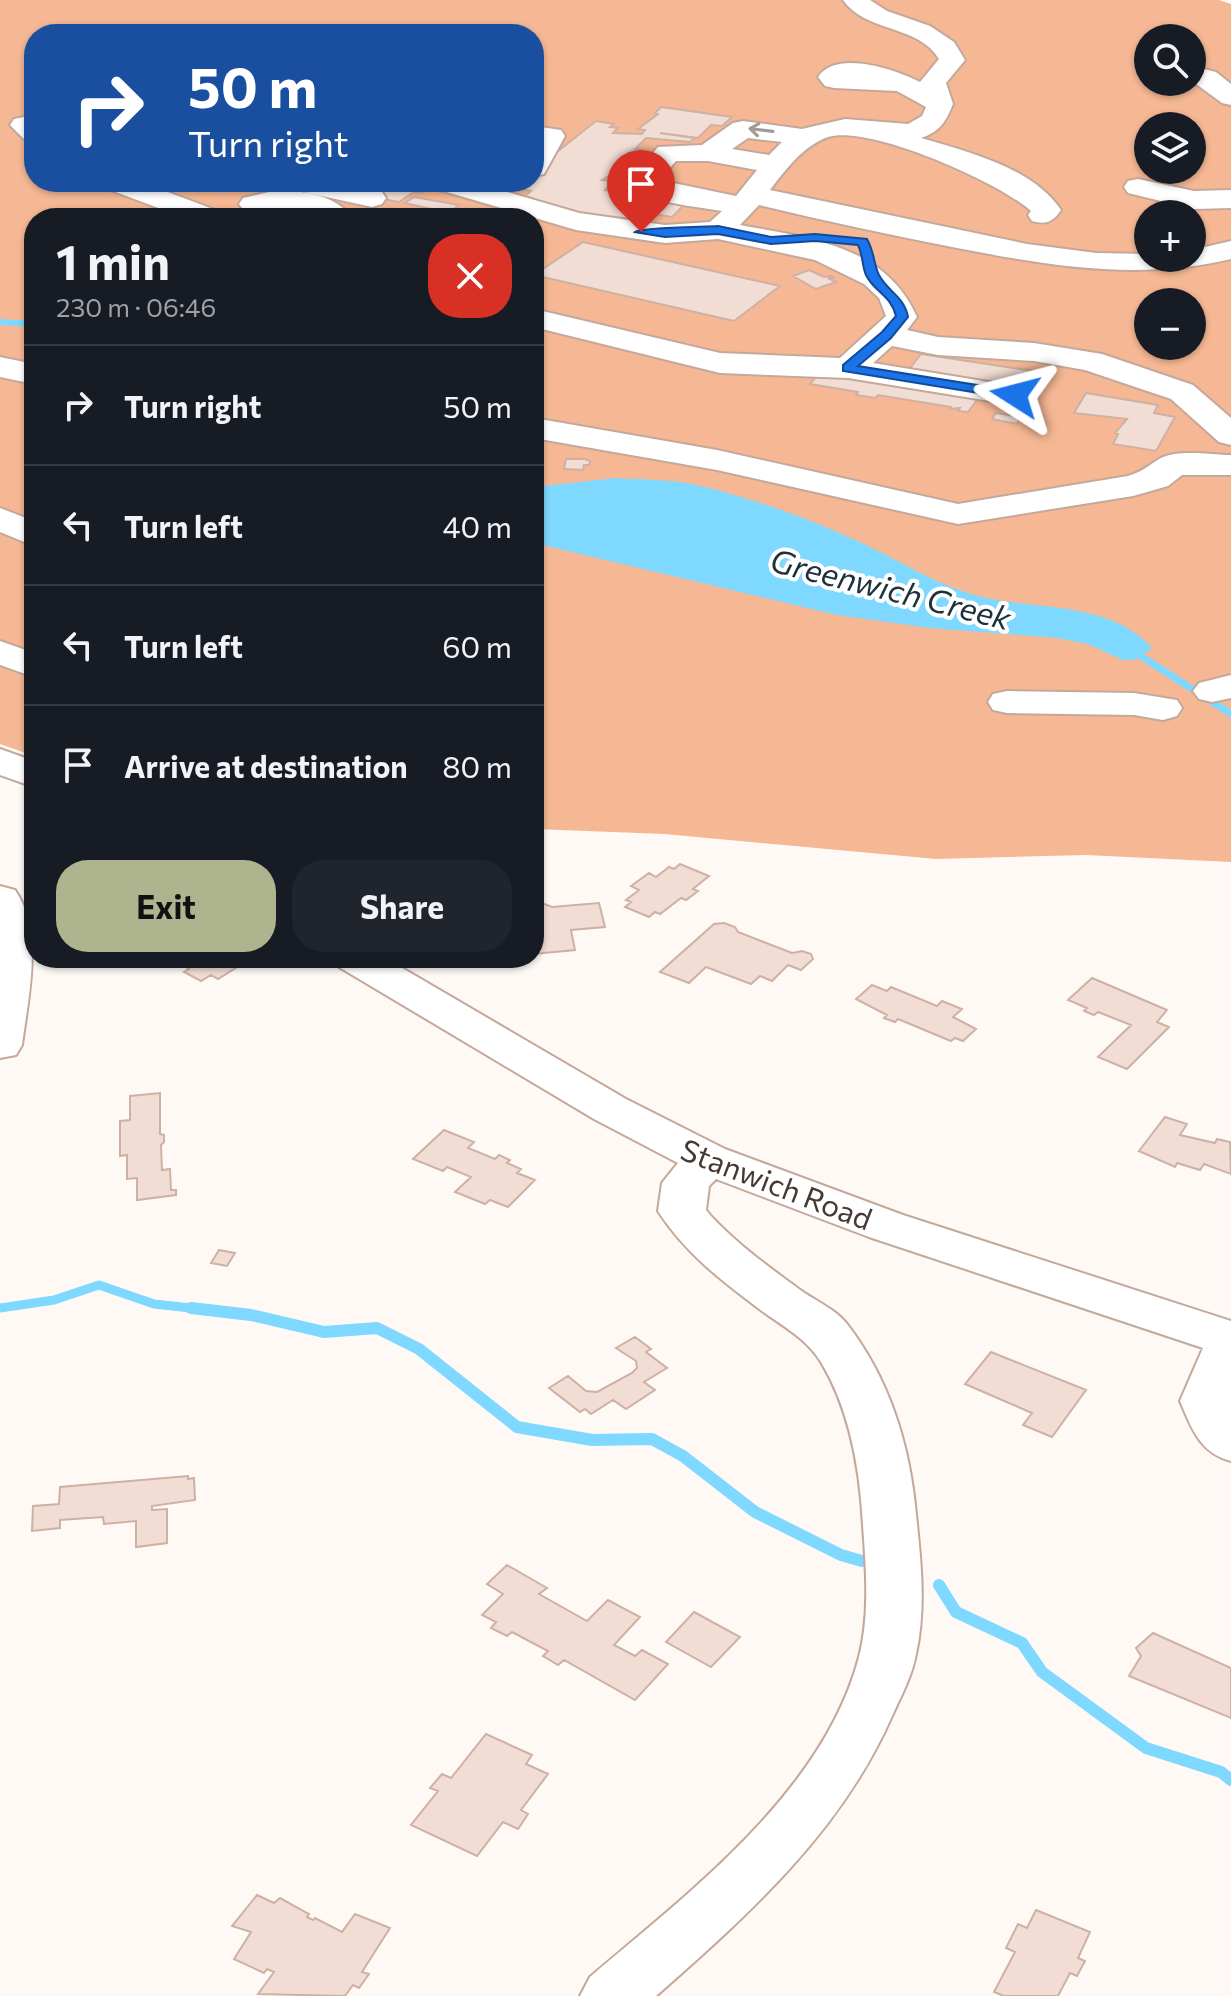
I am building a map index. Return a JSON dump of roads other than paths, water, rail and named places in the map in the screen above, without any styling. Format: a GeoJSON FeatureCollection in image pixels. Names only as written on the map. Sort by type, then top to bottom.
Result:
{"type":"FeatureCollection","features":[{"type":"Feature","properties":{"kind":"street"},"geometry":{"type":"LineString","coordinates":[[855,0],[869,12],[931,37],[946,48],[952,60],[933,82],[940,104],[933,120],[913,138]]}},
{"type":"Feature","properties":{"kind":"street"},"geometry":{"type":"LineString","coordinates":[[1206,78],[1231,97]]}},
{"type":"Feature","properties":{"kind":"street"},"geometry":{"type":"LineString","coordinates":[[896,83],[940,104]]}},
{"type":"Feature","properties":{"kind":"street"},"geometry":{"type":"LineString","coordinates":[[718,230],[787,152],[833,127],[913,138],[995,174],[1047,210],[1042,215]]}},
{"type":"Feature","properties":{"kind":"street"},"geometry":{"type":"LineString","coordinates":[[716,149],[743,129],[787,152]]}},
{"type":"Feature","properties":{"kind":"street"},"geometry":{"type":"LineString","coordinates":[[544,135],[551,136],[548,146],[544,148]]}},
{"type":"Feature","properties":{"kind":"street"},"geometry":{"type":"LineString","coordinates":[[787,152],[716,149],[646,166],[669,193],[747,200],[1062,259],[1105,263],[1186,259],[1231,250]]}},
{"type":"Feature","properties":{"kind":"street"},"geometry":{"type":"LineString","coordinates":[[1138,187],[1194,200],[1231,199]]}},
{"type":"Feature","properties":{"kind":"street"},"geometry":{"type":"LineString","coordinates":[[142,192],[184,208]]}},
{"type":"Feature","properties":{"kind":"street"},"geometry":{"type":"LineString","coordinates":[[304,207],[362,192]]}},
{"type":"Feature","properties":{"kind":"street"},"geometry":{"type":"LineString","coordinates":[[477,192],[532,208]]}},
{"type":"Feature","properties":{"kind":"street"},"geometry":{"type":"LineString","coordinates":[[544,212],[576,221],[665,234],[718,230],[851,261],[873,275],[899,303],[902,317],[848,368]]}},
{"type":"Feature","properties":{"kind":"street"},"geometry":{"type":"LineString","coordinates":[[771,241],[815,237],[863,241],[895,228]]}},
{"type":"Feature","properties":{"kind":"street"},"geometry":{"type":"LineString","coordinates":[[863,241],[871,258],[873,275]]}},
{"type":"Feature","properties":{"kind":"street"},"geometry":{"type":"LineString","coordinates":[[544,320],[720,363],[848,368],[1015,395]]}},
{"type":"Feature","properties":{"kind":"street"},"geometry":{"type":"LineString","coordinates":[[886,335],[938,346],[1034,352],[1091,361],[1182,392],[1231,435]]}},
{"type":"Feature","properties":{"kind":"street"},"geometry":{"type":"LineString","coordinates":[[0,367],[24,372]]}},
{"type":"Feature","properties":{"kind":"street"},"geometry":{"type":"LineString","coordinates":[[544,430],[703,457],[958,514],[1133,486],[1156,479],[1174,465],[1231,465]]}},
{"type":"Feature","properties":{"kind":"street"},"geometry":{"type":"LineString","coordinates":[[0,518],[24,530]]}},
{"type":"Feature","properties":{"kind":"street"},"geometry":{"type":"LineString","coordinates":[[0,652],[24,662]]}},
{"type":"Feature","properties":{"kind":"street"},"geometry":{"type":"LineString","coordinates":[[1007,702],[1134,704],[1198,696]]}},
{"type":"Feature","properties":{"kind":"street"},"geometry":{"type":"LineString","coordinates":[[1056,725],[1109,720],[1198,696]]}},
{"type":"Feature","properties":{"kind":"street"},"geometry":{"type":"LineString","coordinates":[[0,761],[24,771]]}},
{"type":"Feature","properties":{"kind":"street"},"geometry":{"type":"LineString","coordinates":[[0,899],[12,955],[0,1045]]}},
{"type":"Feature","properties":{"kind":"street","name":"Stanwich Road"},"geometry":{"type":"LineString","coordinates":[[371,968],[610,1109],[708,1159],[886,1226],[1231,1339]]}},
{"type":"Feature","properties":{"kind":"street"},"geometry":{"type":"LineString","coordinates":[[612,1996],[719,1902],[790,1827],[836,1772],[863,1722],[888,1656],[895,1601],[887,1473],[860,1387],[827,1333],[723,1258],[696,1232],[682,1211],[686,1183],[708,1159]]}},
{"type":"Feature","properties":{"kind":"street"},"geometry":{"type":"LineString","coordinates":[[1231,1339],[1206,1401],[1215,1422],[1231,1443]]}},
{"type":"Feature","properties":{"kind":"water"},"geometry":{"type":"Polygon","coordinates":[[[616,478],[669,481],[721,491],[798,516],[971,594],[1067,609],[1113,621],[1134,632],[1152,648],[1135,660],[1123,660],[1088,644],[1057,638],[930,628],[837,615],[544,545],[544,486],[616,478]]]}},
{"type":"Feature","properties":{"kind":"waterway","name":"Greenwich Creek"},"geometry":{"type":"LineString","coordinates":[[0,322],[24,323]]}},
{"type":"Feature","properties":{"kind":"waterway","name":"Greenwich Creek"},"geometry":{"type":"LineString","coordinates":[[1133,651],[1231,714]]}},
{"type":"Feature","properties":{"kind":"waterway"},"geometry":{"type":"LineString","coordinates":[[0,1308],[54,1300],[99,1285],[154,1304],[196,1309]]}},
{"type":"Feature","properties":{"kind":"waterway"},"geometry":{"type":"LineString","coordinates":[[191,1308],[196,1309]]}},
{"type":"Feature","properties":{"kind":"waterway"},"geometry":{"type":"LineString","coordinates":[[196,1309],[209,1310]]}},
{"type":"Feature","properties":{"kind":"waterway"},"geometry":{"type":"LineString","coordinates":[[196,1309],[251,1315],[324,1332],[377,1328],[419,1349],[517,1427],[592,1440],[652,1439],[683,1456],[755,1512],[841,1555],[862,1561]]}},
{"type":"Feature","properties":{"kind":"waterway"},"geometry":{"type":"LineString","coordinates":[[939,1585],[956,1612],[1022,1643],[1042,1672],[1146,1748],[1221,1772],[1231,1780]]}},
{"type":"Feature","properties":{"kind":"tunnel"},"geometry":{"type":"LineString","coordinates":[[631,168],[642,158]]}}]}
